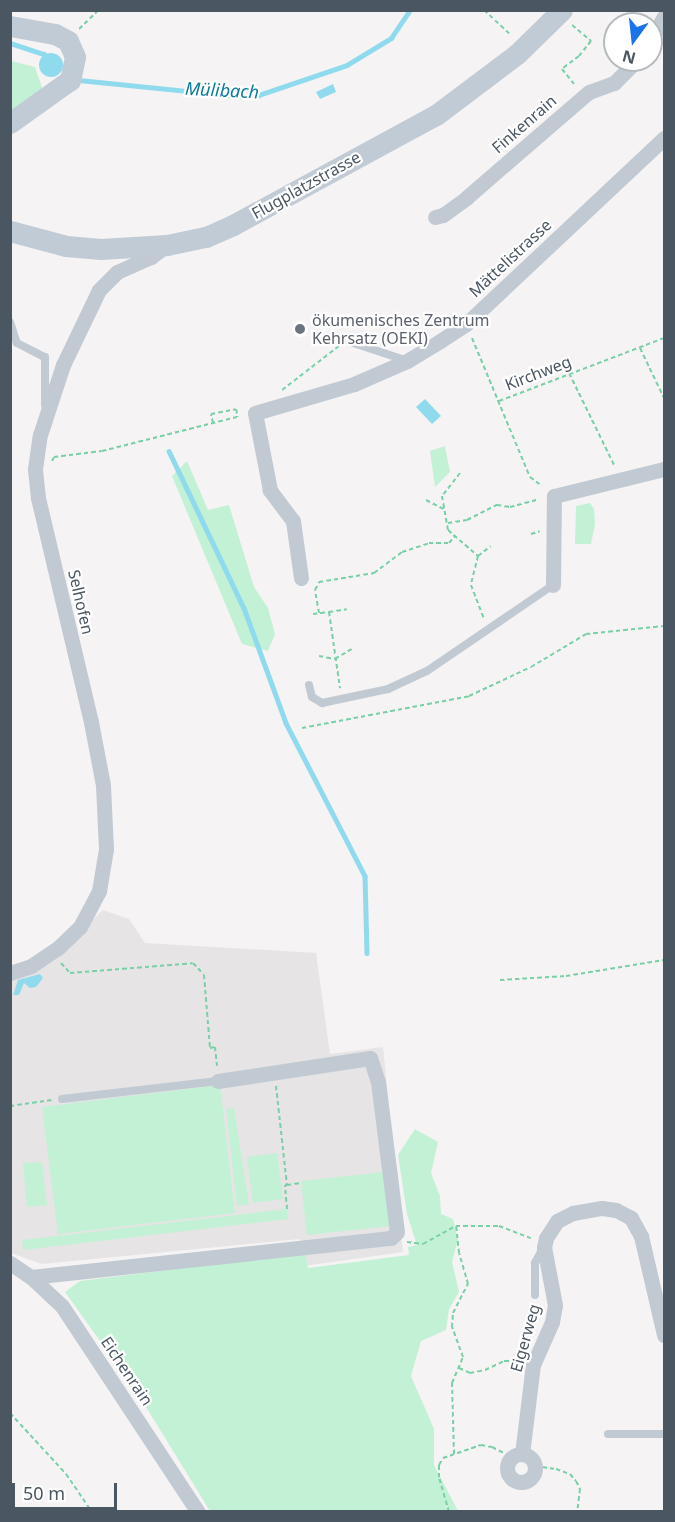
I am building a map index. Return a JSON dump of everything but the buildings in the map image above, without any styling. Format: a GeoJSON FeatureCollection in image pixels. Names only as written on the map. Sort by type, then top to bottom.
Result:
{"type":"FeatureCollection","features":[{"type":"Feature","properties":{"kind":"street","name":"Flugplatzstrasse"},"geometry":{"type":"LineString","coordinates":[[10,231],[66,246],[101,249],[167,245],[206,237],[234,225],[436,115],[524,47],[560,12]]}},
{"type":"Feature","properties":{"kind":"street"},"geometry":{"type":"LineString","coordinates":[[10,26],[46,32],[68,41],[75,57],[70,80],[10,123]]}},
{"type":"Feature","properties":{"kind":"street","name":"Finkenrain"},"geometry":{"type":"LineString","coordinates":[[435,217],[443,215],[466,198],[589,92],[614,83],[625,72]]}},
{"type":"Feature","properties":{"kind":"street","name":"Mättelistrasse"},"geometry":{"type":"LineString","coordinates":[[255,413],[354,384],[407,361],[466,324],[664,138]]}},
{"type":"Feature","properties":{"kind":"street","name":"Selhofen"},"geometry":{"type":"LineString","coordinates":[[10,973],[31,966],[58,948],[80,927],[99,891],[106,849],[106,816],[91,722],[38,498],[36,461],[45,416],[63,365],[99,290],[117,272],[151,257],[167,245]]}},
{"type":"Feature","properties":{"kind":"street"},"geometry":{"type":"LineString","coordinates":[[255,413],[270,490],[293,521],[301,578]]}},
{"type":"Feature","properties":{"kind":"street"},"geometry":{"type":"LineString","coordinates":[[553,585],[554,496],[664,469]]}},
{"type":"Feature","properties":{"kind":"street"},"geometry":{"type":"LineString","coordinates":[[31,1277],[391,1238],[397,1232],[378,1082],[370,1058],[218,1081]]}},
{"type":"Feature","properties":{"kind":"street"},"geometry":{"type":"LineString","coordinates":[[544,1246],[557,1221],[573,1213],[602,1208],[616,1210],[631,1218],[640,1236],[664,1335]]}},
{"type":"Feature","properties":{"kind":"street","name":"Eigerweg"},"geometry":{"type":"LineString","coordinates":[[535,1466],[532,1477],[518,1482],[507,1473],[516,1456],[533,1365],[552,1322],[555,1305],[544,1246]]}},
{"type":"Feature","properties":{"kind":"street","name":"Eichenrain"},"geometry":{"type":"LineString","coordinates":[[10,1263],[31,1277],[62,1306],[198,1512]]}},
{"type":"Feature","properties":{"kind":"street"},"geometry":{"type":"LineString","coordinates":[[516,1456],[528,1456],[535,1466]]}},
{"type":"Feature","properties":{"kind":"lane"},"geometry":{"type":"LineString","coordinates":[[10,322],[17,343],[45,357],[45,416]]}},
{"type":"Feature","properties":{"kind":"lane"},"geometry":{"type":"LineString","coordinates":[[346,340],[407,361]]}},
{"type":"Feature","properties":{"kind":"lane"},"geometry":{"type":"LineString","coordinates":[[309,685],[315,701],[322,703],[388,689],[427,671],[553,585]]}},
{"type":"Feature","properties":{"kind":"lane"},"geometry":{"type":"LineString","coordinates":[[62,1099],[218,1081]]}},
{"type":"Feature","properties":{"kind":"lane"},"geometry":{"type":"LineString","coordinates":[[535,1295],[535,1263],[544,1246]]}},
{"type":"Feature","properties":{"kind":"lane"},"geometry":{"type":"LineString","coordinates":[[608,1434],[664,1434]]}},
{"type":"Feature","properties":{"kind":"path"},"geometry":{"type":"LineString","coordinates":[[68,41],[99,10]]}},
{"type":"Feature","properties":{"kind":"path"},"geometry":{"type":"LineString","coordinates":[[484,10],[524,47]]}},
{"type":"Feature","properties":{"kind":"path"},"geometry":{"type":"LineString","coordinates":[[560,12],[591,41],[579,56],[562,69],[572,82]]}},
{"type":"Feature","properties":{"kind":"path","name":"Kirchweg"},"geometry":{"type":"LineString","coordinates":[[466,324],[498,401],[664,338]]}},
{"type":"Feature","properties":{"kind":"path"},"geometry":{"type":"LineString","coordinates":[[274,395],[346,340]]}},
{"type":"Feature","properties":{"kind":"path"},"geometry":{"type":"LineString","coordinates":[[640,348],[664,398]]}},
{"type":"Feature","properties":{"kind":"path"},"geometry":{"type":"LineString","coordinates":[[569,373],[622,480]]}},
{"type":"Feature","properties":{"kind":"path"},"geometry":{"type":"LineString","coordinates":[[498,401],[530,477],[554,496]]}},
{"type":"Feature","properties":{"kind":"path"},"geometry":{"type":"LineString","coordinates":[[213,423],[211,414],[236,409],[238,417]]}},
{"type":"Feature","properties":{"kind":"path"},"geometry":{"type":"LineString","coordinates":[[54,457],[102,451],[255,413]]}},
{"type":"Feature","properties":{"kind":"path"},"geometry":{"type":"LineString","coordinates":[[460,473],[442,496],[447,530],[478,556]]}},
{"type":"Feature","properties":{"kind":"path"},"geometry":{"type":"LineString","coordinates":[[446,523],[467,520],[497,505],[510,507],[554,496]]}},
{"type":"Feature","properties":{"kind":"path"},"geometry":{"type":"LineString","coordinates":[[426,500],[444,509]]}},
{"type":"Feature","properties":{"kind":"path"},"geometry":{"type":"LineString","coordinates":[[319,613],[315,590],[319,582],[374,573],[402,552],[429,543],[449,543],[455,536]]}},
{"type":"Feature","properties":{"kind":"path"},"geometry":{"type":"LineString","coordinates":[[488,630],[471,585],[478,556],[491,546]]}},
{"type":"Feature","properties":{"kind":"path"},"geometry":{"type":"LineString","coordinates":[[313,614],[347,609]]}},
{"type":"Feature","properties":{"kind":"path"},"geometry":{"type":"LineString","coordinates":[[329,612],[342,700]]}},
{"type":"Feature","properties":{"kind":"path"},"geometry":{"type":"LineString","coordinates":[[302,728],[469,696],[531,667],[586,634],[664,626]]}},
{"type":"Feature","properties":{"kind":"path"},"geometry":{"type":"LineString","coordinates":[[319,656],[335,659],[353,648]]}},
{"type":"Feature","properties":{"kind":"path"},"geometry":{"type":"LineString","coordinates":[[58,948],[62,966],[70,973],[193,963],[204,975],[210,1048],[215,1047],[218,1081]]}},
{"type":"Feature","properties":{"kind":"path"},"geometry":{"type":"LineString","coordinates":[[500,980],[566,976],[664,960]]}},
{"type":"Feature","properties":{"kind":"path"},"geometry":{"type":"LineString","coordinates":[[274,1072],[287,1185],[285,1185],[287,1209]]}},
{"type":"Feature","properties":{"kind":"path"},"geometry":{"type":"LineString","coordinates":[[10,1106],[62,1099]]}},
{"type":"Feature","properties":{"kind":"path"},"geometry":{"type":"LineString","coordinates":[[287,1185],[301,1183]]}},
{"type":"Feature","properties":{"kind":"path"},"geometry":{"type":"LineString","coordinates":[[397,1232],[407,1242],[423,1244],[456,1227],[499,1226],[522,1234],[544,1246]]}},
{"type":"Feature","properties":{"kind":"path"},"geometry":{"type":"LineString","coordinates":[[454,1454],[452,1383],[463,1357],[452,1327],[468,1284],[459,1253],[456,1227]]}},
{"type":"Feature","properties":{"kind":"path"},"geometry":{"type":"LineString","coordinates":[[459,1368],[470,1372],[485,1370],[504,1361],[516,1360],[533,1365]]}},
{"type":"Feature","properties":{"kind":"path"},"geometry":{"type":"LineString","coordinates":[[10,1413],[66,1474],[92,1512]]}},
{"type":"Feature","properties":{"kind":"path"},"geometry":{"type":"LineString","coordinates":[[449,1512],[439,1465],[443,1458],[481,1445],[516,1456]]}},
{"type":"Feature","properties":{"kind":"path"},"geometry":{"type":"LineString","coordinates":[[535,1466],[556,1469],[576,1480],[580,1489],[577,1512]]}},
{"type":"Feature","properties":{"kind":"shaded area"},"geometry":{"type":"Polygon","coordinates":[[[103,910],[129,919],[145,943],[316,953],[330,1054],[383,1047],[403,1252],[304,1266],[300,1239],[42,1264],[11,1253],[11,979],[51,960],[103,910]]]}},
{"type":"Feature","properties":{"kind":"green space"},"geometry":{"type":"Polygon","coordinates":[[[11,61],[35,67],[46,99],[11,123],[11,61]]]}},
{"type":"Feature","properties":{"kind":"green space"},"geometry":{"type":"Polygon","coordinates":[[[445,446],[450,472],[435,487],[430,451],[445,446]]]}},
{"type":"Feature","properties":{"kind":"green space"},"geometry":{"type":"Polygon","coordinates":[[[187,461],[208,510],[229,505],[254,587],[268,608],[275,634],[268,651],[242,644],[172,476],[187,461]]]}},
{"type":"Feature","properties":{"kind":"green space"},"geometry":{"type":"Polygon","coordinates":[[[590,503],[594,509],[595,524],[591,544],[575,544],[576,506],[590,503]]]}},
{"type":"Feature","properties":{"kind":"green space"},"geometry":{"type":"Polygon","coordinates":[[[220,1085],[235,1213],[58,1234],[42,1107],[220,1085]]]}},
{"type":"Feature","properties":{"kind":"green space"},"geometry":{"type":"Polygon","coordinates":[[[234,1108],[249,1204],[237,1206],[226,1109],[234,1108]]]}},
{"type":"Feature","properties":{"kind":"green space"},"geometry":{"type":"Polygon","coordinates":[[[415,1129],[438,1142],[431,1173],[440,1196],[441,1214],[453,1219],[458,1239],[452,1262],[459,1292],[449,1309],[446,1330],[421,1341],[411,1376],[434,1429],[434,1465],[458,1511],[210,1511],[138,1394],[65,1292],[80,1281],[305,1253],[308,1268],[409,1255],[408,1247],[417,1245],[407,1214],[398,1155],[415,1129]]]}},
{"type":"Feature","properties":{"kind":"green space"},"geometry":{"type":"Polygon","coordinates":[[[277,1153],[283,1199],[253,1203],[247,1157],[277,1153]]]}},
{"type":"Feature","properties":{"kind":"green space"},"geometry":{"type":"Polygon","coordinates":[[[42,1162],[47,1205],[27,1207],[23,1163],[42,1162]]]}},
{"type":"Feature","properties":{"kind":"green space"},"geometry":{"type":"Polygon","coordinates":[[[384,1172],[390,1226],[307,1235],[301,1181],[384,1172]]]}},
{"type":"Feature","properties":{"kind":"green space"},"geometry":{"type":"Polygon","coordinates":[[[287,1209],[288,1219],[23,1250],[22,1240],[287,1209]]]}},
{"type":"Feature","properties":{"kind":"water"},"geometry":{"type":"Polygon","coordinates":[[[51,53],[60,56],[63,65],[60,74],[51,77],[42,74],[39,65],[42,56],[51,53]]]}},
{"type":"Feature","properties":{"kind":"water"},"geometry":{"type":"Polygon","coordinates":[[[333,84],[336,92],[320,99],[316,92],[333,84]]]}},
{"type":"Feature","properties":{"kind":"water"},"geometry":{"type":"Polygon","coordinates":[[[425,399],[441,416],[432,424],[416,407],[425,399]]]}},
{"type":"Feature","properties":{"kind":"water"},"geometry":{"type":"Polygon","coordinates":[[[40,974],[43,978],[36,987],[30,988],[24,983],[19,995],[13,995],[18,980],[40,974]]]}},
{"type":"Feature","properties":{"kind":"waterway","name":"Mülibach"},"geometry":{"type":"LineString","coordinates":[[79,80],[247,97],[259,95],[347,65],[391,38],[410,10]]}},
{"type":"Feature","properties":{"kind":"waterway"},"geometry":{"type":"LineString","coordinates":[[10,43],[44,54],[47,58]]}},
{"type":"Feature","properties":{"kind":"waterway"},"geometry":{"type":"LineString","coordinates":[[169,451],[244,608],[286,723],[365,876],[367,953]]}},
{"type":"Feature","properties":{"kind":"place","name":"ökumenisches Zentrum Kehrsatz (OEKI)"},"geometry":{"type":"Point","coordinates":[300,329]}}]}
